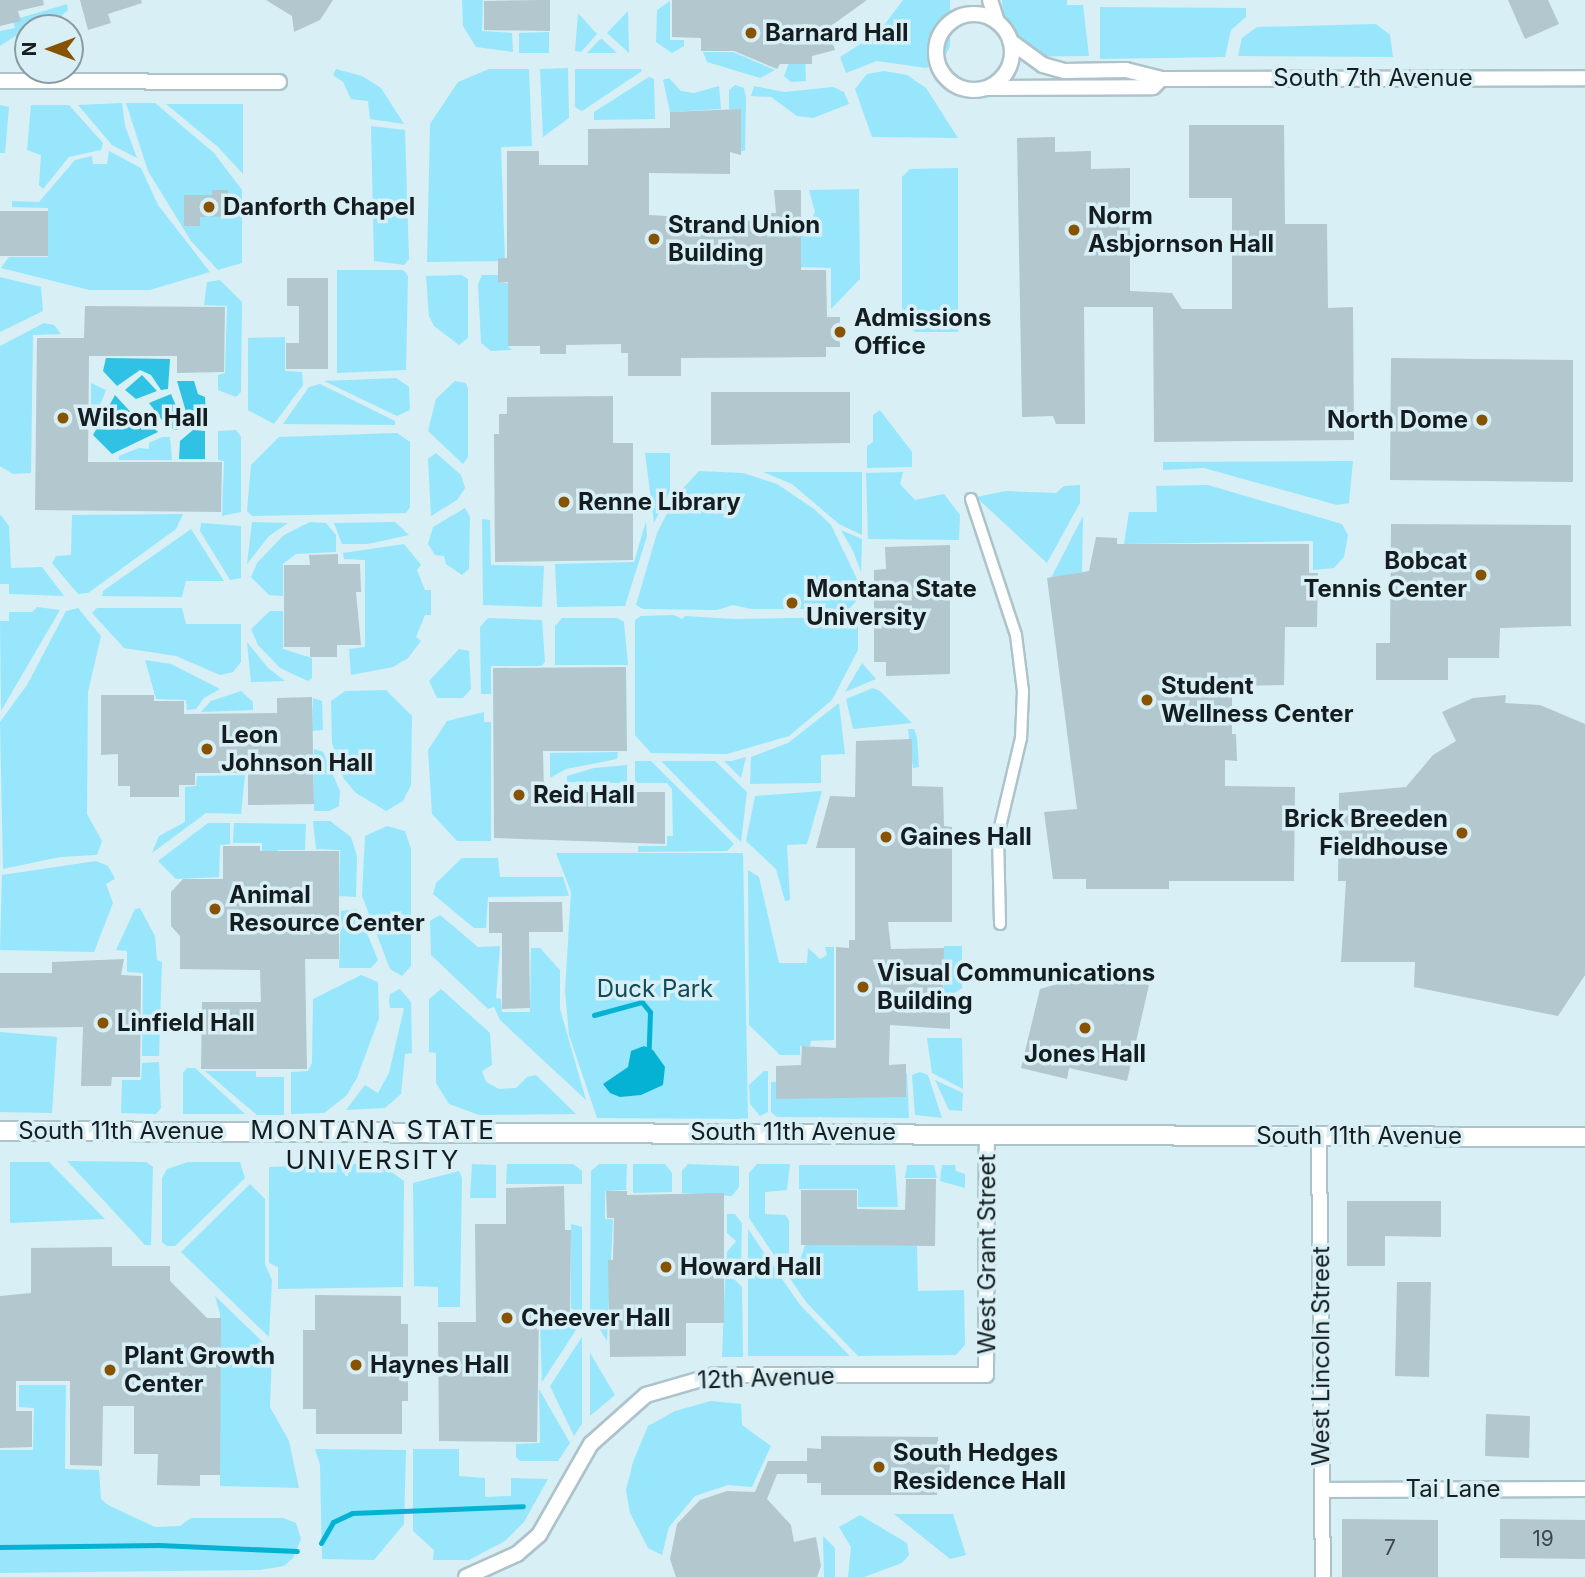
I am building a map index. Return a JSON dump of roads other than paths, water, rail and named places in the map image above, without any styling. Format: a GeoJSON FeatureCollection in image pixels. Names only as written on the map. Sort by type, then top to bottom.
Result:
{"type":"FeatureCollection","features":[{"type":"Feature","properties":{"kind":"street"},"geometry":{"type":"LineString","coordinates":[[961,0],[957,18],[938,40],[938,64],[952,84],[975,91],[988,89],[1007,73],[1012,61],[1010,41],[997,22],[990,0]]}},
{"type":"Feature","properties":{"kind":"street"},"geometry":{"type":"LineString","coordinates":[[957,18],[979,14],[997,22]]}},
{"type":"Feature","properties":{"kind":"street","name":"South 7th Avenue"},"geometry":{"type":"LineString","coordinates":[[1010,41],[1043,65],[1064,71],[1126,70],[1161,79],[1585,78]]}},
{"type":"Feature","properties":{"kind":"street","name":"South 7th Avenue"},"geometry":{"type":"LineString","coordinates":[[988,89],[1153,87],[1161,79]]}},
{"type":"Feature","properties":{"kind":"street"},"geometry":{"type":"LineString","coordinates":[[0,81],[279,82]]}},
{"type":"Feature","properties":{"kind":"street"},"geometry":{"type":"LineString","coordinates":[[971,499],[1016,635],[1023,691],[1021,738],[998,835],[1000,924]]}},
{"type":"Feature","properties":{"kind":"street","name":"South 11th Avenue"},"geometry":{"type":"LineString","coordinates":[[0,1131],[1585,1137]]}},
{"type":"Feature","properties":{"kind":"street","name":"West Grant Street"},"geometry":{"type":"LineString","coordinates":[[986,1375],[987,1133]]}},
{"type":"Feature","properties":{"kind":"street","name":"West Lincoln Street"},"geometry":{"type":"LineString","coordinates":[[1319,1136],[1323,1577]]}},
{"type":"Feature","properties":{"kind":"street","name":"12th Avenue"},"geometry":{"type":"LineString","coordinates":[[466,1577],[517,1554],[539,1535],[591,1444],[646,1395],[715,1375],[986,1375]]}},
{"type":"Feature","properties":{"kind":"street","name":"Tai Lane"},"geometry":{"type":"LineString","coordinates":[[1322,1490],[1585,1489]]}},
{"type":"Feature","properties":{"kind":"waterway"},"geometry":{"type":"LineString","coordinates":[[594,1015],[642,1002],[650,1012],[649,1048]]}},
{"type":"Feature","properties":{"kind":"waterway"},"geometry":{"type":"LineString","coordinates":[[321,1543],[333,1522],[352,1513],[523,1506]]}},
{"type":"Feature","properties":{"kind":"waterway"},"geometry":{"type":"LineString","coordinates":[[0,1547],[159,1545],[297,1551]]}},
{"type":"Feature","properties":{"kind":"place","name":"Barnard Hall"},"geometry":{"type":"Point","coordinates":[751,33]}},
{"type":"Feature","properties":{"kind":"place","name":"Danforth Chapel"},"geometry":{"type":"Point","coordinates":[209,207]}},
{"type":"Feature","properties":{"kind":"place","name":"Norm Asbjornson Hall"},"geometry":{"type":"Point","coordinates":[1074,230]}},
{"type":"Feature","properties":{"kind":"place","name":"Strand Union Building"},"geometry":{"type":"Point","coordinates":[654,239]}},
{"type":"Feature","properties":{"kind":"place","name":"Admissions Office"},"geometry":{"type":"Point","coordinates":[840,332]}},
{"type":"Feature","properties":{"kind":"place","name":"Wilson Hall"},"geometry":{"type":"Point","coordinates":[63,418]}},
{"type":"Feature","properties":{"kind":"place","name":"North Dome"},"geometry":{"type":"Point","coordinates":[1482,420]}},
{"type":"Feature","properties":{"kind":"place","name":"Renne Library"},"geometry":{"type":"Point","coordinates":[564,502]}},
{"type":"Feature","properties":{"kind":"place","name":"Bobcat Tennis Center"},"geometry":{"type":"Point","coordinates":[1481,575]}},
{"type":"Feature","properties":{"kind":"place","name":"Montana State University"},"geometry":{"type":"Point","coordinates":[792,603]}},
{"type":"Feature","properties":{"kind":"place","name":"Student Wellness Center"},"geometry":{"type":"Point","coordinates":[1147,700]}},
{"type":"Feature","properties":{"kind":"place","name":"Leon Johnson Hall"},"geometry":{"type":"Point","coordinates":[207,749]}},
{"type":"Feature","properties":{"kind":"place","name":"Reid Hall"},"geometry":{"type":"Point","coordinates":[519,795]}},
{"type":"Feature","properties":{"kind":"place","name":"Brick Breeden Fieldhouse"},"geometry":{"type":"Point","coordinates":[1462,833]}},
{"type":"Feature","properties":{"kind":"place","name":"Gaines Hall"},"geometry":{"type":"Point","coordinates":[886,837]}},
{"type":"Feature","properties":{"kind":"place","name":"Animal Resource Center"},"geometry":{"type":"Point","coordinates":[215,909]}},
{"type":"Feature","properties":{"kind":"place","name":"Visual Communications Building"},"geometry":{"type":"Point","coordinates":[863,987]}},
{"type":"Feature","properties":{"kind":"place","name":"Linfield Hall"},"geometry":{"type":"Point","coordinates":[103,1023]}},
{"type":"Feature","properties":{"kind":"place","name":"Jones Hall"},"geometry":{"type":"Point","coordinates":[1085,1028]}},
{"type":"Feature","properties":{"kind":"place","name":"Howard Hall"},"geometry":{"type":"Point","coordinates":[666,1267]}},
{"type":"Feature","properties":{"kind":"place","name":"Cheever Hall"},"geometry":{"type":"Point","coordinates":[507,1318]}},
{"type":"Feature","properties":{"kind":"place","name":"Haynes Hall"},"geometry":{"type":"Point","coordinates":[356,1365]}},
{"type":"Feature","properties":{"kind":"place","name":"Plant Growth Center"},"geometry":{"type":"Point","coordinates":[110,1370]}},
{"type":"Feature","properties":{"kind":"place","name":"South Hedges Residence Hall"},"geometry":{"type":"Point","coordinates":[879,1467]}},
{"type":"Feature","properties":{"kind":"district","name":"MONTANA STATE UNIVERSITY"},"geometry":{"type":"Point","coordinates":[373,1145]}},
{"type":"Feature","properties":{"kind":"park label","name":"Duck Park"},"geometry":{"type":"Point","coordinates":[655,989]}}]}
